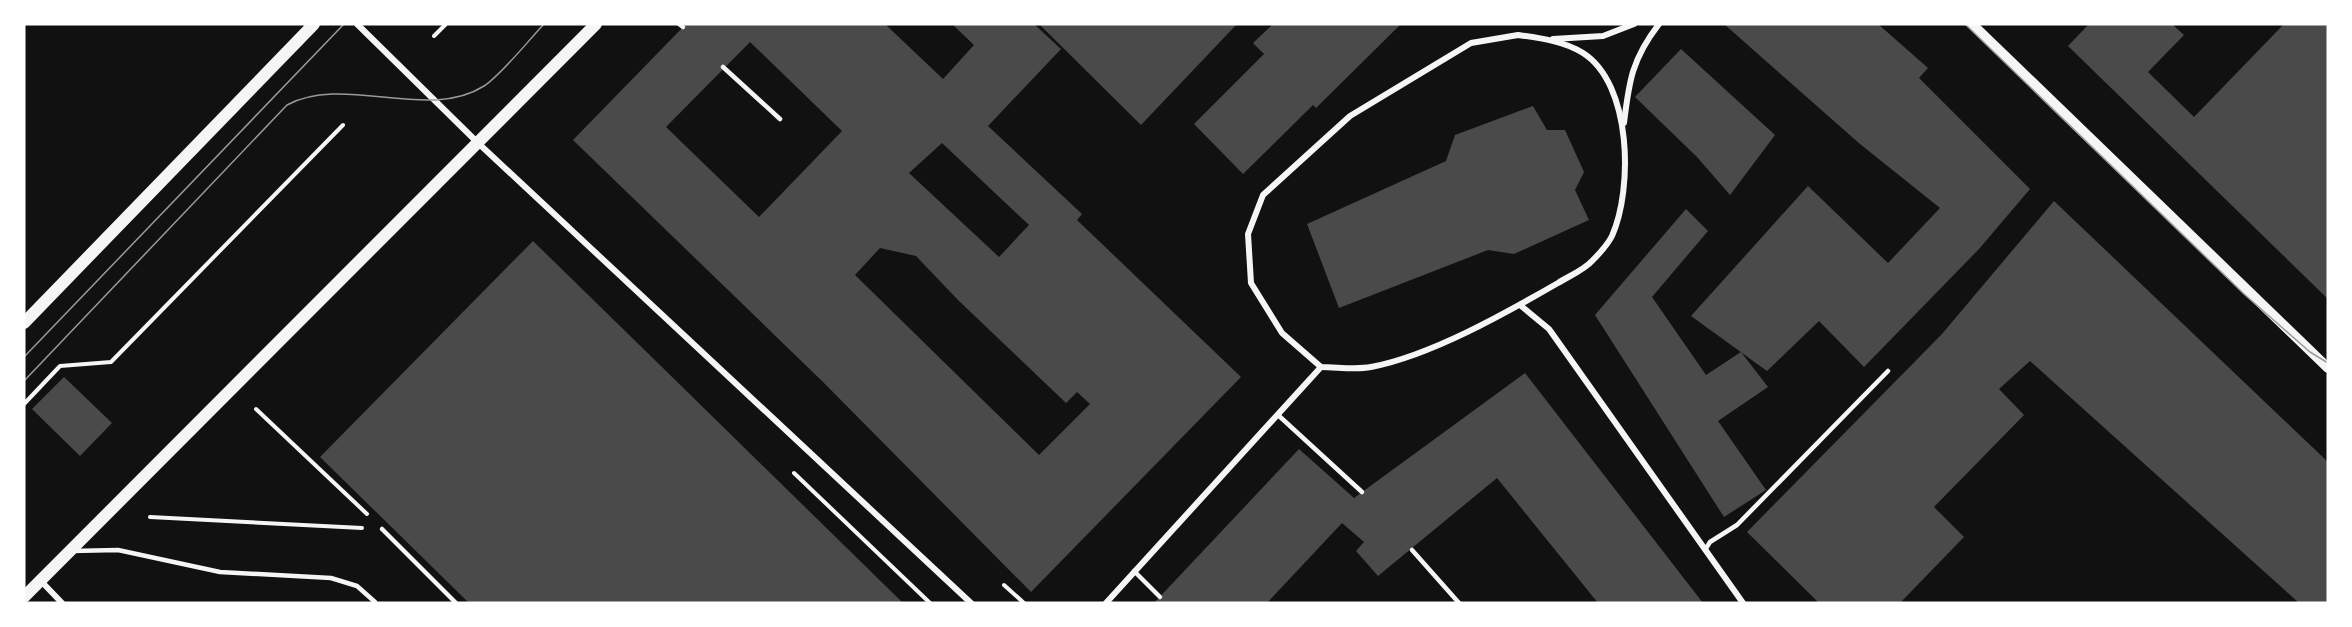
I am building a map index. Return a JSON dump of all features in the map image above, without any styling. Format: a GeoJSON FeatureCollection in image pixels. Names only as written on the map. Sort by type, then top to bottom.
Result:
{"type":"FeatureCollection","features":[{"type":"Feature","properties":{"kind":"main road"},"geometry":{"type":"LineString","coordinates":[[24,323],[314,24]]}},
{"type":"Feature","properties":{"kind":"main road"},"geometry":{"type":"LineString","coordinates":[[24,597],[596,24]]}},
{"type":"Feature","properties":{"kind":"street"},"geometry":{"type":"LineString","coordinates":[[357,24],[477,142],[971,603]]}},
{"type":"Feature","properties":{"kind":"street"},"geometry":{"type":"LineString","coordinates":[[1634,24],[1603,36],[1549,39],[1518,35],[1471,43],[1350,116],[1263,195],[1248,234],[1251,284],[1282,333],[1321,367],[1370,367],[1422,352],[1520,305],[1590,263],[1612,237],[1622,201],[1625,158],[1624,123],[1630,74],[1646,41],[1659,24]]}},
{"type":"Feature","properties":{"kind":"street"},"geometry":{"type":"LineString","coordinates":[[1972,24],[2328,368]]}},
{"type":"Feature","properties":{"kind":"street"},"geometry":{"type":"LineString","coordinates":[[1549,39],[1584,54],[1592,61],[1605,77],[1624,123]]}},
{"type":"Feature","properties":{"kind":"street"},"geometry":{"type":"LineString","coordinates":[[1520,305],[1550,329],[1743,603]]}},
{"type":"Feature","properties":{"kind":"street"},"geometry":{"type":"LineString","coordinates":[[1106,603],[1321,367]]}},
{"type":"Feature","properties":{"kind":"street"},"geometry":{"type":"LineString","coordinates":[[40,580],[62,603]]}},
{"type":"Feature","properties":{"kind":"lane"},"geometry":{"type":"LineString","coordinates":[[723,67],[780,119]]}},
{"type":"Feature","properties":{"kind":"lane"},"geometry":{"type":"LineString","coordinates":[[1705,550],[1710,542],[1737,525],[1888,371]]}},
{"type":"Feature","properties":{"kind":"lane"},"geometry":{"type":"LineString","coordinates":[[1278,415],[1362,492]]}},
{"type":"Feature","properties":{"kind":"lane"},"geometry":{"type":"LineString","coordinates":[[382,529],[456,603]]}},
{"type":"Feature","properties":{"kind":"lane"},"geometry":{"type":"LineString","coordinates":[[68,551],[118,550],[220,572],[331,578],[357,586],[375,602]]}},
{"type":"Feature","properties":{"kind":"lane"},"geometry":{"type":"LineString","coordinates":[[1412,550],[1459,603]]}},
{"type":"Feature","properties":{"kind":"lane"},"geometry":{"type":"LineString","coordinates":[[1134,571],[1160,597]]}},
{"type":"Feature","properties":{"kind":"path"},"geometry":{"type":"LineString","coordinates":[[434,36],[446,24]]}},
{"type":"Feature","properties":{"kind":"path"},"geometry":{"type":"LineString","coordinates":[[24,404],[60,366],[111,362],[343,125]]}},
{"type":"Feature","properties":{"kind":"path"},"geometry":{"type":"LineString","coordinates":[[256,410],[382,529]]}},
{"type":"Feature","properties":{"kind":"path"},"geometry":{"type":"LineString","coordinates":[[150,517],[382,529]]}},
{"type":"Feature","properties":{"kind":"path"},"geometry":{"type":"LineString","coordinates":[[1004,585],[1024,603]]}},
{"type":"Feature","properties":{"kind":"building"},"geometry":{"type":"Polygon","coordinates":[[[686,24],[885,24],[943,79],[974,45],[952,24],[1034,24],[1061,49],[988,126],[1082,214],[1077,220],[1241,377],[1031,592],[822,381],[573,140],[686,24]],[[750,42],[666,127],[759,217],[842,131],[750,42]],[[942,143],[909,173],[999,257],[1029,225],[942,143]],[[880,248],[855,275],[1039,455],[1090,404],[1077,392],[1066,403],[958,300],[916,256],[880,248]]]}},
{"type":"Feature","properties":{"kind":"building"},"geometry":{"type":"Polygon","coordinates":[[[1039,24],[1237,24],[1141,125],[1039,24]]]}},
{"type":"Feature","properties":{"kind":"building"},"geometry":{"type":"Polygon","coordinates":[[[1273,24],[1401,24],[1316,108],[1313,105],[1243,174],[1194,124],[1264,54],[1253,43],[1273,24]]]}},
{"type":"Feature","properties":{"kind":"building"},"geometry":{"type":"Polygon","coordinates":[[[1724,24],[1878,24],[1928,68],[1919,78],[2030,189],[1979,249],[1864,367],[1819,321],[1767,371],[1691,316],[1808,186],[1888,263],[1940,208],[1860,144],[1724,24]]]}},
{"type":"Feature","properties":{"kind":"building"},"geometry":{"type":"Polygon","coordinates":[[[2089,24],[2172,24],[2184,35],[2148,72],[2194,117],[2284,24],[2328,24],[2328,299],[2068,46],[2089,24]]]}},
{"type":"Feature","properties":{"kind":"building"},"geometry":{"type":"Polygon","coordinates":[[[1681,49],[1775,135],[1730,195],[1697,157],[1635,97],[1681,49]]]}},
{"type":"Feature","properties":{"kind":"building"},"geometry":{"type":"Polygon","coordinates":[[[1533,106],[1547,130],[1565,130],[1584,172],[1575,190],[1589,220],[1514,254],[1488,250],[1339,308],[1307,224],[1446,161],[1455,135],[1533,106]]]}},
{"type":"Feature","properties":{"kind":"building"},"geometry":{"type":"Polygon","coordinates":[[[2054,201],[2328,462],[2328,603],[2299,603],[2030,361],[1999,389],[2024,415],[1934,507],[1964,537],[1900,603],[1819,603],[1747,532],[1942,334],[2054,201]]]}},
{"type":"Feature","properties":{"kind":"building"},"geometry":{"type":"Polygon","coordinates":[[[1686,209],[1708,231],[1652,297],[1706,375],[1741,352],[1768,387],[1718,421],[1766,490],[1724,517],[1595,315],[1686,209]]]}},
{"type":"Feature","properties":{"kind":"building"},"geometry":{"type":"Polygon","coordinates":[[[533,241],[903,603],[469,603],[320,457],[533,241]]]}},
{"type":"Feature","properties":{"kind":"building"},"geometry":{"type":"Polygon","coordinates":[[[1525,373],[1703,603],[1598,603],[1497,478],[1378,576],[1356,551],[1364,542],[1342,523],[1267,603],[1154,603],[1299,449],[1354,498],[1525,373]]]}},
{"type":"Feature","properties":{"kind":"building"},"geometry":{"type":"Polygon","coordinates":[[[64,377],[112,423],[80,456],[32,409],[64,377]]]}},
{"type":"Feature","properties":{"kind":"tram line"},"geometry":{"type":"LineString","coordinates":[[24,357],[344,24]]}},
{"type":"Feature","properties":{"kind":"tram line"},"geometry":{"type":"LineString","coordinates":[[24,381],[287,105],[310,97],[334,94],[412,100],[438,100],[462,96],[491,81],[544,24]]}},
{"type":"Feature","properties":{"kind":"tram line"},"geometry":{"type":"LineString","coordinates":[[1965,24],[2244,294],[2310,352],[2328,363]]}}]}
